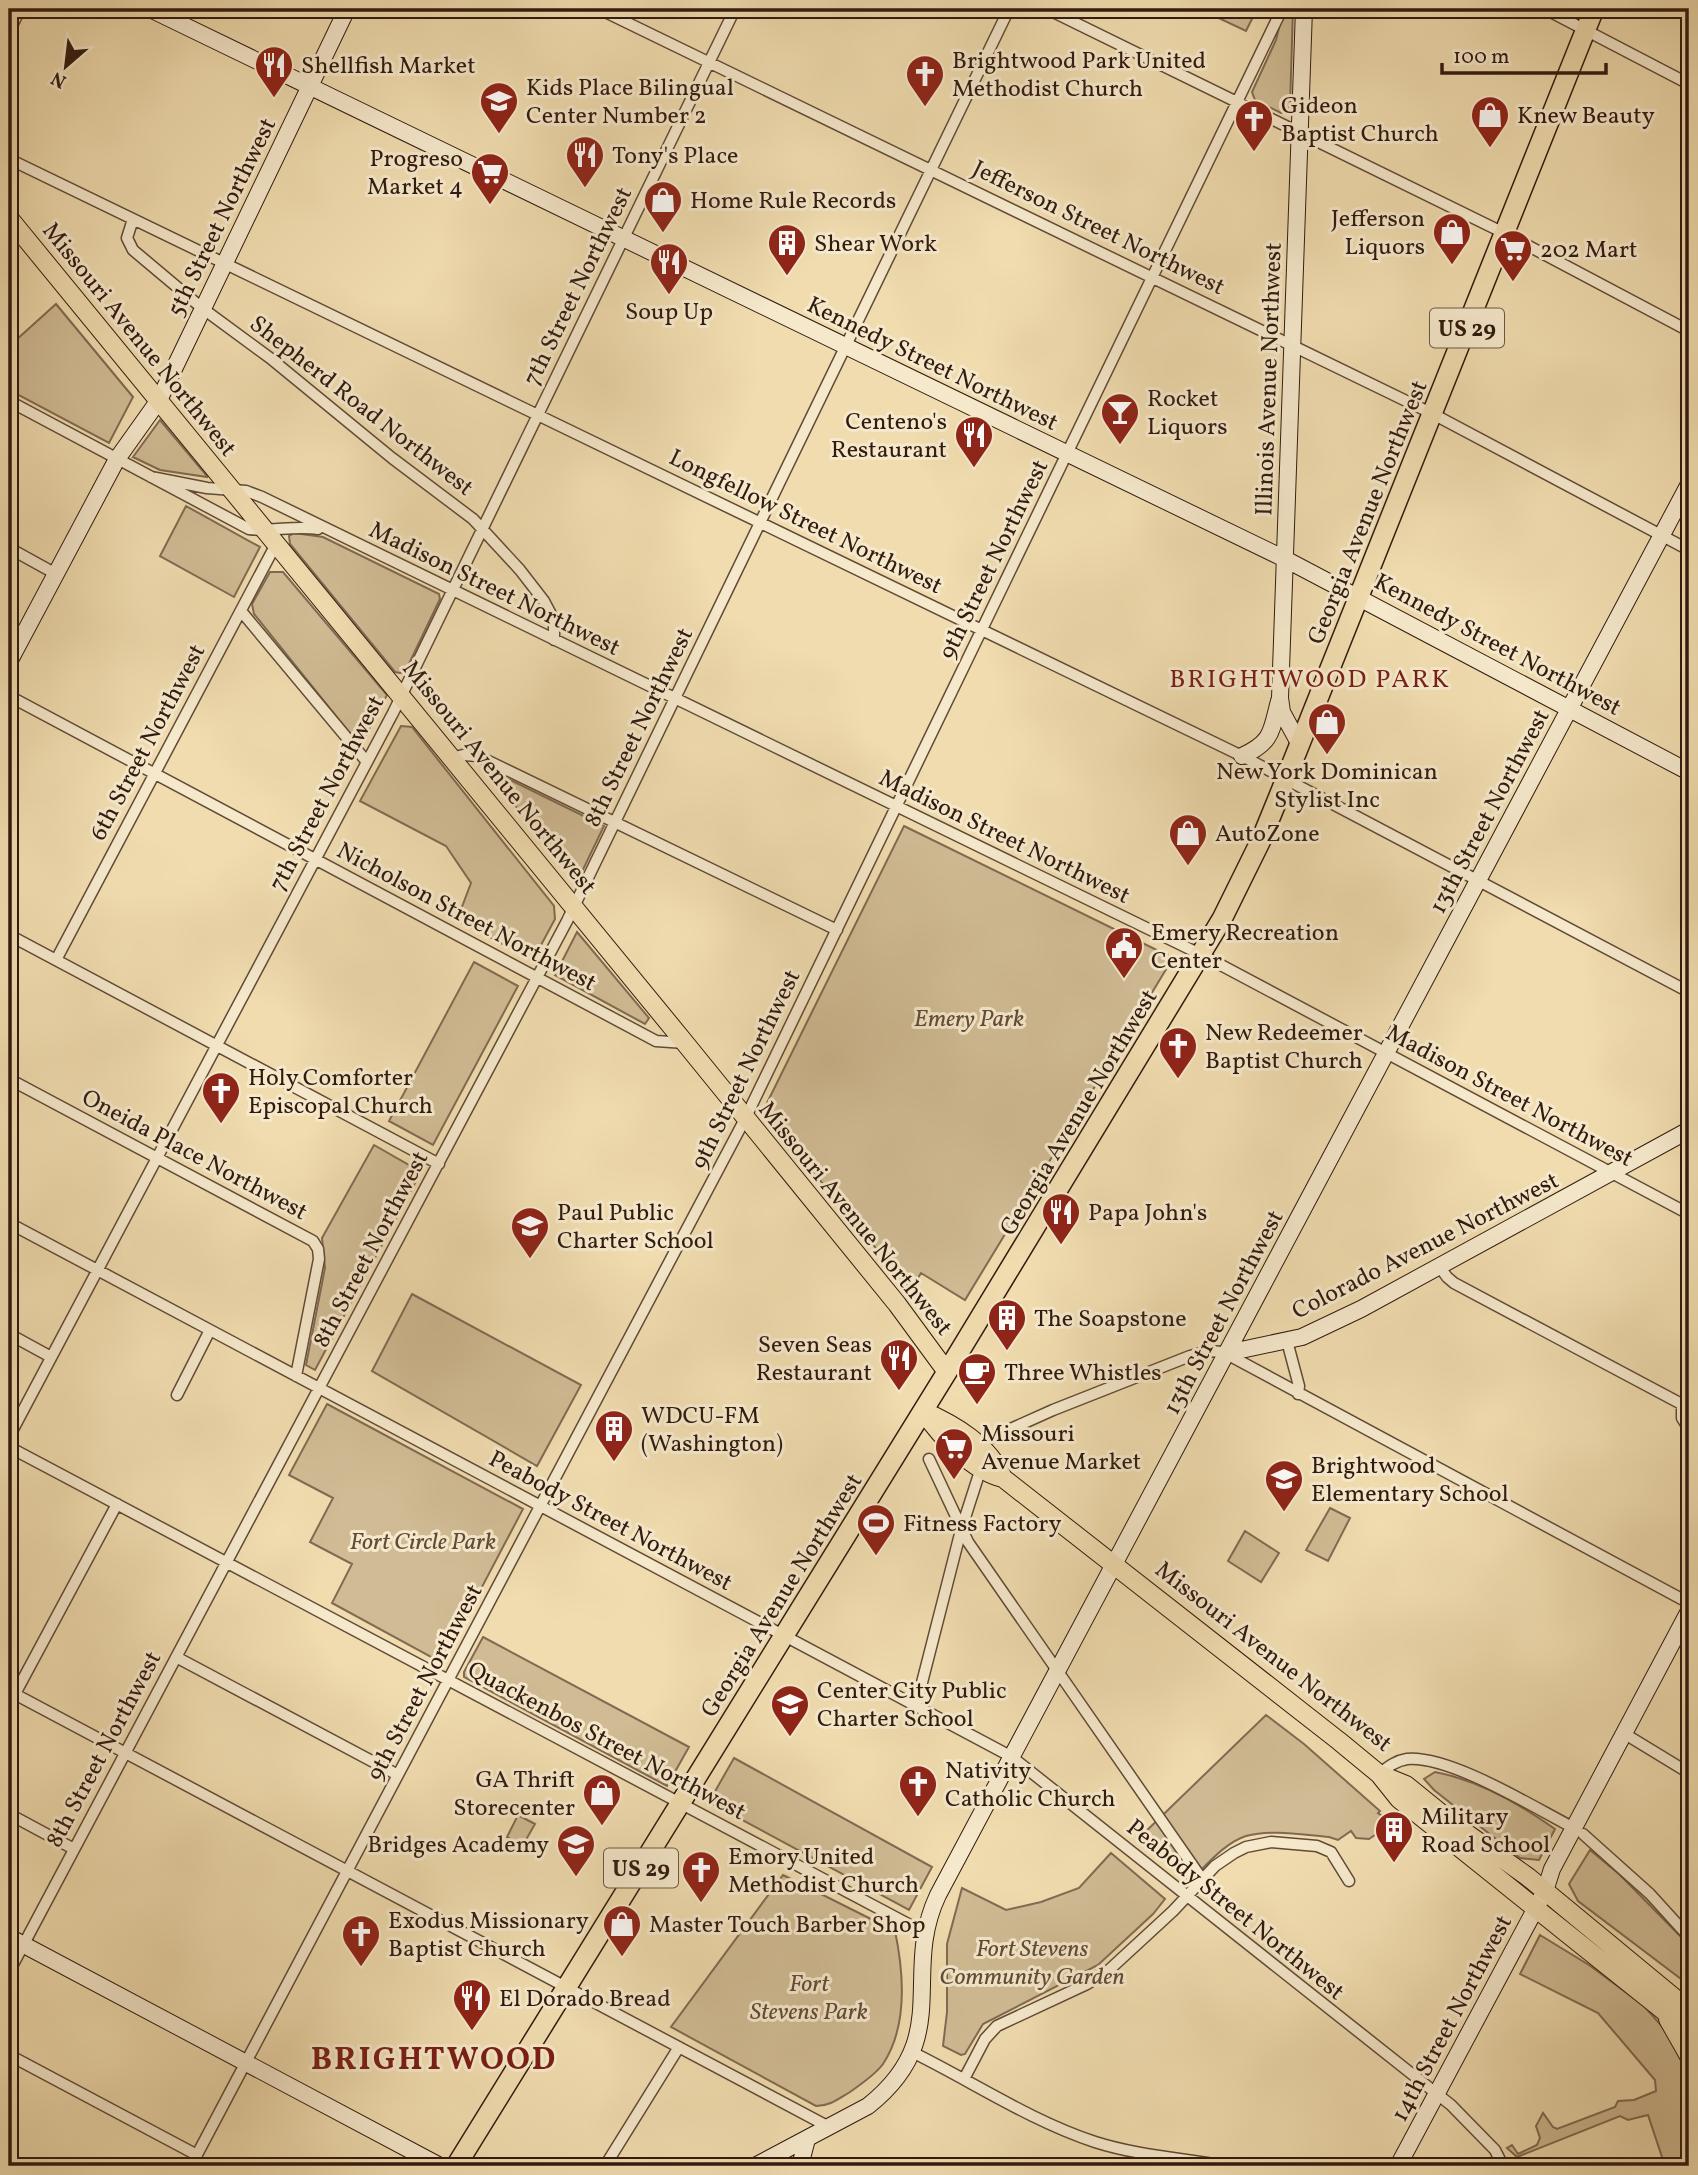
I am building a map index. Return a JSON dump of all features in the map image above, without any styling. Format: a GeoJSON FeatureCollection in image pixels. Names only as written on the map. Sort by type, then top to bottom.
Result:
{"type":"FeatureCollection","features":[{"type":"Feature","properties":{"kind":"highway","name":"Georgia Avenue Northwest"},"geometry":{"type":"LineString","coordinates":[[456,2166],[1202,955],[1252,858],[1287,778],[1594,9]]}},
{"type":"Feature","properties":{"kind":"main road","name":"Missouri Avenue Northwest"},"geometry":{"type":"LineString","coordinates":[[9,218],[574,906],[897,1304],[947,1372]]}},
{"type":"Feature","properties":{"kind":"main road","name":"Missouri Avenue Northwest"},"geometry":{"type":"LineString","coordinates":[[923,1411],[951,1423],[977,1444],[997,1464],[1003,1478]]}},
{"type":"Feature","properties":{"kind":"main road","name":"Missouri Avenue Northwest"},"geometry":{"type":"LineString","coordinates":[[923,1411],[941,1437],[989,1474],[1003,1478],[1115,1564],[1379,1774]]}},
{"type":"Feature","properties":{"kind":"main road"},"geometry":{"type":"LineString","coordinates":[[1379,1774],[1406,1785],[1545,1891],[1689,2010]]}},
{"type":"Feature","properties":{"kind":"main road"},"geometry":{"type":"LineString","coordinates":[[1379,1774],[1399,1799],[1689,2031]]}},
{"type":"Feature","properties":{"kind":"main road"},"geometry":{"type":"LineString","coordinates":[[1601,1936],[1689,1995]]}},
{"type":"Feature","properties":{"kind":"main road"},"geometry":{"type":"LineString","coordinates":[[1652,2001],[1667,2018],[1689,2056]]}},
{"type":"Feature","properties":{"kind":"street"},"geometry":{"type":"LineString","coordinates":[[9,32],[20,9]]}},
{"type":"Feature","properties":{"kind":"street","name":"Kennedy Street Northwest"},"geometry":{"type":"LineString","coordinates":[[150,9],[1360,596],[1689,772]]}},
{"type":"Feature","properties":{"kind":"street","name":"5th Street Northwest"},"geometry":{"type":"LineString","coordinates":[[9,662],[117,459],[159,400],[347,9]]}},
{"type":"Feature","properties":{"kind":"street","name":"Jefferson Street Northwest"},"geometry":{"type":"LineString","coordinates":[[599,9],[1292,344],[1433,414],[1689,550]]}},
{"type":"Feature","properties":{"kind":"street","name":"7th Street Northwest"},"geometry":{"type":"LineString","coordinates":[[9,1437],[401,696],[735,9]]}},
{"type":"Feature","properties":{"kind":"street","name":"8th Street Northwest"},"geometry":{"type":"LineString","coordinates":[[9,1972],[16,1940],[74,1849],[574,906],[1009,9]]}},
{"type":"Feature","properties":{"kind":"street"},"geometry":{"type":"LineString","coordinates":[[1047,9],[1504,233],[1689,331]]}},
{"type":"Feature","properties":{"kind":"street","name":"9th Street Northwest"},"geometry":{"type":"LineString","coordinates":[[191,2166],[745,1119],[1282,9]]}},
{"type":"Feature","properties":{"kind":"street","name":"Illinois Avenue Northwest"},"geometry":{"type":"LineString","coordinates":[[1300,745],[1282,712],[1280,698],[1304,9]]}},
{"type":"Feature","properties":{"kind":"street"},"geometry":{"type":"LineString","coordinates":[[1545,9],[1689,84]]}},
{"type":"Feature","properties":{"kind":"street","name":"Longfellow Street Northwest"},"geometry":{"type":"LineString","coordinates":[[9,159],[1287,778],[1689,992]]}},
{"type":"Feature","properties":{"kind":"street","name":"Shepherd Road Northwest"},"geometry":{"type":"LineString","coordinates":[[133,219],[127,237],[134,250],[202,308],[270,358],[392,458],[470,516],[520,570],[544,601],[554,620],[554,640]]}},
{"type":"Feature","properties":{"kind":"street","name":"Madison Street Northwest"},"geometry":{"type":"LineString","coordinates":[[9,401],[248,529],[271,538],[303,526],[331,532]]}},
{"type":"Feature","properties":{"kind":"street","name":"Madison Street Northwest"},"geometry":{"type":"LineString","coordinates":[[151,477],[187,485],[256,494],[1202,955],[1689,1214]]}},
{"type":"Feature","properties":{"kind":"street","name":"13th Street Northwest"},"geometry":{"type":"LineString","coordinates":[[755,2166],[772,2162],[807,2139],[861,2110],[878,2098],[900,2074],[912,2052],[922,2014],[925,1933],[938,1895],[1689,484]]}},
{"type":"Feature","properties":{"kind":"street","name":"6th Street Northwest"},"geometry":{"type":"LineString","coordinates":[[56,960],[241,611],[271,538]]}},
{"type":"Feature","properties":{"kind":"street"},"geometry":{"type":"LineString","coordinates":[[9,548],[56,574]]}},
{"type":"Feature","properties":{"kind":"street"},"geometry":{"type":"LineString","coordinates":[[241,611],[367,762]]}},
{"type":"Feature","properties":{"kind":"street","name":"Nicholson Street Northwest"},"geometry":{"type":"LineString","coordinates":[[9,696],[656,1041],[685,1043]]}},
{"type":"Feature","properties":{"kind":"street"},"geometry":{"type":"LineString","coordinates":[[1242,756],[1265,743],[1280,698]]}},
{"type":"Feature","properties":{"kind":"street"},"geometry":{"type":"LineString","coordinates":[[452,758],[463,755],[478,757],[836,930]]}},
{"type":"Feature","properties":{"kind":"street"},"geometry":{"type":"LineString","coordinates":[[9,936],[439,1164]]}},
{"type":"Feature","properties":{"kind":"street","name":"Oneida Place Northwest"},"geometry":{"type":"LineString","coordinates":[[9,1079],[316,1245],[319,1259],[296,1376]]}},
{"type":"Feature","properties":{"kind":"street","name":"Colorado Avenue Northwest"},"geometry":{"type":"LineString","coordinates":[[977,1444],[1041,1415],[1190,1356],[1208,1351],[1227,1353],[1287,1340],[1325,1326],[1689,1130]]}},
{"type":"Feature","properties":{"kind":"street","name":"Peabody Street Northwest"},"geometry":{"type":"LineString","coordinates":[[9,1223],[1012,1757],[1456,2109],[1488,2142],[1503,2166]]}},
{"type":"Feature","properties":{"kind":"street"},"geometry":{"type":"LineString","coordinates":[[1439,1266],[1454,1283],[1686,1406],[1682,1418],[1689,1429]]}},
{"type":"Feature","properties":{"kind":"street"},"geometry":{"type":"LineString","coordinates":[[177,1395],[210,1330]]}},
{"type":"Feature","properties":{"kind":"street"},"geometry":{"type":"LineString","coordinates":[[9,1334],[51,1357]]}},
{"type":"Feature","properties":{"kind":"street"},"geometry":{"type":"LineString","coordinates":[[1287,1340],[1299,1386],[1298,1394]]}},
{"type":"Feature","properties":{"kind":"street"},"geometry":{"type":"LineString","coordinates":[[1227,1353],[1298,1394],[1689,1603]]}},
{"type":"Feature","properties":{"kind":"street","name":"Quackenbos Street Northwest"},"geometry":{"type":"LineString","coordinates":[[9,1447],[925,1933]]}},
{"type":"Feature","properties":{"kind":"street"},"geometry":{"type":"LineString","coordinates":[[929,1459],[961,1530],[1202,1879]]}},
{"type":"Feature","properties":{"kind":"street"},"geometry":{"type":"LineString","coordinates":[[916,1706],[961,1530],[981,1468]]}},
{"type":"Feature","properties":{"kind":"street"},"geometry":{"type":"LineString","coordinates":[[117,1504],[12,1692],[829,2127]]}},
{"type":"Feature","properties":{"kind":"street","name":"14th Street Northwest"},"geometry":{"type":"LineString","coordinates":[[1629,1736],[1689,1611]]}},
{"type":"Feature","properties":{"kind":"street","name":"14th Street Northwest"},"geometry":{"type":"LineString","coordinates":[[1398,2166],[1545,1891],[1560,1877],[1578,1831],[1689,1629]]}},
{"type":"Feature","properties":{"kind":"street"},"geometry":{"type":"LineString","coordinates":[[176,1657],[398,1775]]}},
{"type":"Feature","properties":{"kind":"street"},"geometry":{"type":"LineString","coordinates":[[1629,1736],[1689,1773]]}},
{"type":"Feature","properties":{"kind":"street","name":"Missouri Avenue Northwest"},"geometry":{"type":"LineString","coordinates":[[1379,1774],[1390,1765],[1407,1759],[1442,1765],[1500,1790],[1578,1831],[1650,1894],[1689,1937]]}},
{"type":"Feature","properties":{"kind":"street"},"geometry":{"type":"LineString","coordinates":[[9,1814],[74,1849]]}},
{"type":"Feature","properties":{"kind":"street"},"geometry":{"type":"LineString","coordinates":[[964,2079],[985,2039],[997,2026],[1100,1976],[1188,1897],[1202,1879],[1224,1859],[1246,1847],[1283,1842],[1325,1848],[1331,1852],[1349,1881]]}},
{"type":"Feature","properties":{"kind":"street"},"geometry":{"type":"LineString","coordinates":[[16,1940],[440,2166]]}},
{"type":"Feature","properties":{"kind":"street"},"geometry":{"type":"LineString","coordinates":[[605,2166],[680,2048]]}},
{"type":"Feature","properties":{"kind":"street"},"geometry":{"type":"LineString","coordinates":[[912,2052],[1049,2124],[1096,2142],[1141,2154],[1227,2166]]}},
{"type":"Feature","properties":{"kind":"street"},"geometry":{"type":"LineString","coordinates":[[9,2055],[197,2155]]}},
{"type":"Feature","properties":{"kind":"street"},"geometry":{"type":"LineString","coordinates":[[800,2166],[807,2139]]}},
{"type":"Feature","properties":{"kind":"green space"},"geometry":{"type":"Polygon","coordinates":[[[1210,9],[1257,9],[1246,31],[1208,13],[1210,9]]]}},
{"type":"Feature","properties":{"kind":"green space"},"geometry":{"type":"Polygon","coordinates":[[[1287,9],[1293,9],[1290,106],[1281,113],[1255,100],[1252,92],[1287,9]]]}},
{"type":"Feature","properties":{"kind":"green space"},"geometry":{"type":"Polygon","coordinates":[[[56,304],[133,397],[109,443],[9,390],[9,337],[15,341],[56,304]]]}},
{"type":"Feature","properties":{"kind":"green space"},"geometry":{"type":"Polygon","coordinates":[[[160,420],[207,477],[160,470],[133,457],[160,420]]]}},
{"type":"Feature","properties":{"kind":"green space"},"geometry":{"type":"Polygon","coordinates":[[[186,506],[260,547],[234,597],[160,556],[186,506]]]}},
{"type":"Feature","properties":{"kind":"green space"},"geometry":{"type":"Polygon","coordinates":[[[294,533],[323,537],[439,594],[440,599],[405,672],[395,672],[290,544],[289,536],[294,533]]]}},
{"type":"Feature","properties":{"kind":"green space"},"geometry":{"type":"Polygon","coordinates":[[[270,572],[283,572],[387,695],[360,746],[254,614],[252,604],[270,572]]]}},
{"type":"Feature","properties":{"kind":"green space"},"geometry":{"type":"Polygon","coordinates":[[[401,726],[412,727],[554,906],[555,919],[533,960],[457,920],[471,883],[446,846],[360,801],[401,726]]]}},
{"type":"Feature","properties":{"kind":"green space"},"geometry":{"type":"Polygon","coordinates":[[[484,767],[604,826],[577,882],[484,767]]]}},
{"type":"Feature","properties":{"kind":"green space","name":"Emery Park"},"geometry":{"type":"Polygon","coordinates":[[[904,826],[1173,958],[965,1300],[921,1273],[916,1281],[907,1286],[763,1111],[904,826]]]}},
{"type":"Feature","properties":{"kind":"green space"},"geometry":{"type":"Polygon","coordinates":[[[577,932],[649,1018],[645,1024],[555,975],[577,932]]]}},
{"type":"Feature","properties":{"kind":"green space"},"geometry":{"type":"Polygon","coordinates":[[[474,962],[518,986],[433,1145],[389,1121],[474,962]]]}},
{"type":"Feature","properties":{"kind":"green space"},"geometry":{"type":"Polygon","coordinates":[[[374,1145],[421,1172],[315,1370],[306,1365],[325,1268],[322,1238],[374,1145]]]}},
{"type":"Feature","properties":{"kind":"green space"},"geometry":{"type":"Polygon","coordinates":[[[412,1294],[581,1385],[537,1466],[372,1371],[412,1294]]]}},
{"type":"Feature","properties":{"kind":"green space","name":"Fort Circle Park"},"geometry":{"type":"Polygon","coordinates":[[[327,1404],[523,1509],[442,1663],[332,1603],[352,1564],[310,1542],[333,1498],[289,1475],[327,1404]]]}},
{"type":"Feature","properties":{"kind":"green space"},"geometry":{"type":"Polygon","coordinates":[[[1330,1508],[1350,1518],[1328,1561],[1306,1550],[1330,1508]]]}},
{"type":"Feature","properties":{"kind":"green space"},"geometry":{"type":"Polygon","coordinates":[[[1245,1531],[1279,1553],[1261,1582],[1228,1561],[1245,1531]]]}},
{"type":"Feature","properties":{"kind":"green space"},"geometry":{"type":"Polygon","coordinates":[[[483,1637],[689,1747],[667,1786],[464,1677],[464,1672],[483,1637]]]}},
{"type":"Feature","properties":{"kind":"green space"},"geometry":{"type":"Polygon","coordinates":[[[1266,1715],[1304,1744],[1380,1811],[1378,1813],[1395,1825],[1388,1833],[1381,1831],[1369,1839],[1356,1838],[1351,1831],[1338,1840],[1287,1833],[1246,1836],[1223,1849],[1190,1881],[1138,1839],[1266,1715]]]}},
{"type":"Feature","properties":{"kind":"green space"},"geometry":{"type":"Polygon","coordinates":[[[734,1758],[932,1867],[909,1910],[709,1802],[734,1758]]]}},
{"type":"Feature","properties":{"kind":"green space"},"geometry":{"type":"Polygon","coordinates":[[[1435,1772],[1498,1794],[1555,1829],[1539,1860],[1520,1858],[1434,1790],[1424,1779],[1435,1772]]]}},
{"type":"Feature","properties":{"kind":"green space"},"geometry":{"type":"Polygon","coordinates":[[[518,1815],[535,1824],[523,1845],[507,1837],[518,1815]]]}},
{"type":"Feature","properties":{"kind":"green space"},"geometry":{"type":"Polygon","coordinates":[[[1590,1850],[1619,1874],[1689,1945],[1689,1985],[1578,1901],[1569,1884],[1590,1850]]]}},
{"type":"Feature","properties":{"kind":"green space","name":"Fort Stevens Community Garden"},"geometry":{"type":"Polygon","coordinates":[[[1111,1853],[1165,1899],[1153,1914],[1098,1965],[983,2024],[965,2054],[961,2055],[943,2046],[947,2012],[947,1944],[962,1888],[1006,1910],[1041,1902],[1079,1888],[1111,1853]]]}},
{"type":"Feature","properties":{"kind":"green space","name":"Fort Stevens Park"},"geometry":{"type":"Polygon","coordinates":[[[783,1875],[895,1931],[898,1948],[902,1999],[897,2033],[891,2049],[883,2064],[868,2079],[838,2100],[821,2106],[816,2106],[671,2027],[783,1875]]]}},
{"type":"Feature","properties":{"kind":"green space"},"geometry":{"type":"Polygon","coordinates":[[[1540,1935],[1589,1965],[1643,2005],[1676,2042],[1689,2068],[1689,2166],[1665,2166],[1648,2115],[1628,2120],[1620,2116],[1517,2157],[1507,2148],[1512,2145],[1518,2154],[1537,2145],[1540,2138],[1536,2126],[1543,2113],[1557,2129],[1615,2107],[1618,2101],[1634,2100],[1656,2091],[1655,2080],[1598,2013],[1520,1974],[1540,1935]]]}},
{"type":"Feature","properties":{"kind":"place","name":"Shellfish Market"},"geometry":{"type":"Point","coordinates":[274,99]}},
{"type":"Feature","properties":{"kind":"place","name":"Brightwood Park United Methodist Church"},"geometry":{"type":"Point","coordinates":[925,108]}},
{"type":"Feature","properties":{"kind":"place","name":"Kids Place Bilingual Center Number 2"},"geometry":{"type":"Point","coordinates":[499,135]}},
{"type":"Feature","properties":{"kind":"place","name":"Knew Beauty"},"geometry":{"type":"Point","coordinates":[1490,149]}},
{"type":"Feature","properties":{"kind":"place","name":"Gideon Baptist Church"},"geometry":{"type":"Point","coordinates":[1254,153]}},
{"type":"Feature","properties":{"kind":"place","name":"Tony's Place"},"geometry":{"type":"Point","coordinates":[585,189]}},
{"type":"Feature","properties":{"kind":"place","name":"Progreso Market 4"},"geometry":{"type":"Point","coordinates":[490,206]}},
{"type":"Feature","properties":{"kind":"place","name":"Home Rule Records"},"geometry":{"type":"Point","coordinates":[663,234]}},
{"type":"Feature","properties":{"kind":"place","name":"Jefferson Liquors"},"geometry":{"type":"Point","coordinates":[1452,266]}},
{"type":"Feature","properties":{"kind":"place","name":"Shear Work"},"geometry":{"type":"Point","coordinates":[787,277]}},
{"type":"Feature","properties":{"kind":"place","name":"202 Mart"},"geometry":{"type":"Point","coordinates":[1513,283]}},
{"type":"Feature","properties":{"kind":"place","name":"Soup Up"},"geometry":{"type":"Point","coordinates":[669,296]}},
{"type":"Feature","properties":{"kind":"place","name":"Rocket Liquors"},"geometry":{"type":"Point","coordinates":[1120,446]}},
{"type":"Feature","properties":{"kind":"place","name":"Centeno's Restaurant"},"geometry":{"type":"Point","coordinates":[974,469]}},
{"type":"Feature","properties":{"kind":"place","name":"New York Dominican Stylist Inc"},"geometry":{"type":"Point","coordinates":[1327,756]}},
{"type":"Feature","properties":{"kind":"place","name":"AutoZone"},"geometry":{"type":"Point","coordinates":[1188,867]}},
{"type":"Feature","properties":{"kind":"place","name":"Emery Recreation Center"},"geometry":{"type":"Point","coordinates":[1124,980]}},
{"type":"Feature","properties":{"kind":"place","name":"New Redeemer Baptist Church"},"geometry":{"type":"Point","coordinates":[1178,1080]}},
{"type":"Feature","properties":{"kind":"place","name":"Holy Comforter Episcopal Church"},"geometry":{"type":"Point","coordinates":[221,1125]}},
{"type":"Feature","properties":{"kind":"place","name":"Papa John's"},"geometry":{"type":"Point","coordinates":[1061,1246]}},
{"type":"Feature","properties":{"kind":"place","name":"Paul Public Charter School"},"geometry":{"type":"Point","coordinates":[530,1260]}},
{"type":"Feature","properties":{"kind":"place","name":"The Soapstone"},"geometry":{"type":"Point","coordinates":[1007,1352]}},
{"type":"Feature","properties":{"kind":"place","name":"Seven Seas Restaurant"},"geometry":{"type":"Point","coordinates":[899,1392]}},
{"type":"Feature","properties":{"kind":"place","name":"Three Whistles"},"geometry":{"type":"Point","coordinates":[977,1406]}},
{"type":"Feature","properties":{"kind":"place","name":"WDCU-FM (Washington)"},"geometry":{"type":"Point","coordinates":[614,1463]}},
{"type":"Feature","properties":{"kind":"place","name":"Missouri Avenue Market"},"geometry":{"type":"Point","coordinates":[954,1481]}},
{"type":"Feature","properties":{"kind":"place","name":"Brightwood Elementary School"},"geometry":{"type":"Point","coordinates":[1284,1513]}},
{"type":"Feature","properties":{"kind":"place","name":"Fitness Factory"},"geometry":{"type":"Point","coordinates":[876,1557]}},
{"type":"Feature","properties":{"kind":"place","name":"Center City Public Charter School"},"geometry":{"type":"Point","coordinates":[790,1738]}},
{"type":"Feature","properties":{"kind":"place","name":"Nativity Catholic Church"},"geometry":{"type":"Point","coordinates":[918,1818]}},
{"type":"Feature","properties":{"kind":"place","name":"GA Thrift Storecenter"},"geometry":{"type":"Point","coordinates":[602,1827]}},
{"type":"Feature","properties":{"kind":"place","name":"Military Road School"},"geometry":{"type":"Point","coordinates":[1394,1864]}},
{"type":"Feature","properties":{"kind":"place","name":"Bridges Academy"},"geometry":{"type":"Point","coordinates":[576,1878]}},
{"type":"Feature","properties":{"kind":"place","name":"Emory United Methodist Church"},"geometry":{"type":"Point","coordinates":[701,1904]}},
{"type":"Feature","properties":{"kind":"place","name":"Master Touch Barber Shop"},"geometry":{"type":"Point","coordinates":[622,1958]}},
{"type":"Feature","properties":{"kind":"place","name":"Exodus Missionary Baptist Church"},"geometry":{"type":"Point","coordinates":[361,1968]}},
{"type":"Feature","properties":{"kind":"place","name":"El Dorado Bread"},"geometry":{"type":"Point","coordinates":[472,2032]}},
{"type":"Feature","properties":{"kind":"district","name":"BRIGHTWOOD PARK"},"geometry":{"type":"Point","coordinates":[1310,678]}},
{"type":"Feature","properties":{"kind":"district","name":"BRIGHTWOOD"},"geometry":{"type":"Point","coordinates":[434,2058]}}]}
